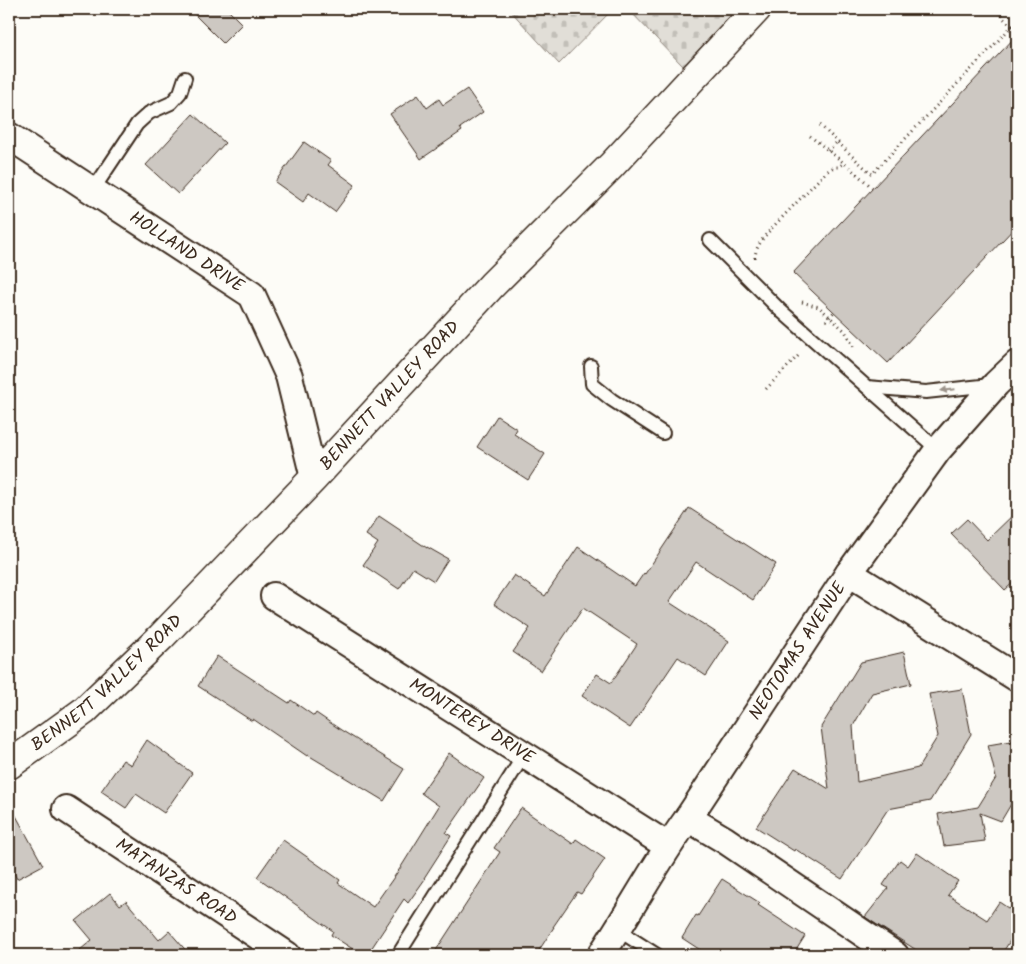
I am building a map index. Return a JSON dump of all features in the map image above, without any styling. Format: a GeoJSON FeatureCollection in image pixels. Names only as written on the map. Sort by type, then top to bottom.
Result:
{"type":"FeatureCollection","features":[{"type":"Feature","properties":{"kind":"street","name":"BENNETT VALLEY ROAD"},"geometry":{"type":"LineString","coordinates":[[9,765],[84,711],[161,637],[314,478],[492,285],[611,166],[757,9]]}},
{"type":"Feature","properties":{"kind":"street","name":"HOLLAND DRIVE"},"geometry":{"type":"LineString","coordinates":[[9,136],[252,295],[289,376],[314,478]]}},
{"type":"Feature","properties":{"kind":"street","name":"NEOTOMAS AVENUE"},"geometry":{"type":"LineString","coordinates":[[601,955],[668,846],[849,573],[938,450],[996,384],[1017,364]]}},
{"type":"Feature","properties":{"kind":"street"},"geometry":{"type":"LineString","coordinates":[[849,573],[1017,678]]}},
{"type":"Feature","properties":{"kind":"street","name":"MONTEREY DRIVE"},"geometry":{"type":"LineString","coordinates":[[274,596],[668,846]]}},
{"type":"Feature","properties":{"kind":"street","name":"MATANZAS ROAD"},"geometry":{"type":"LineString","coordinates":[[66,809],[287,955]]}},
{"type":"Feature","properties":{"kind":"street"},"geometry":{"type":"LineString","coordinates":[[688,818],[725,840],[895,955]]}},
{"type":"Feature","properties":{"kind":"lane"},"geometry":{"type":"LineString","coordinates":[[93,190],[137,124],[149,113],[171,103],[180,93],[185,78]]}},
{"type":"Feature","properties":{"kind":"lane"},"geometry":{"type":"LineString","coordinates":[[710,240],[780,310],[938,450]]}},
{"type":"Feature","properties":{"kind":"lane"},"geometry":{"type":"LineString","coordinates":[[591,366],[592,384],[612,400],[662,433]]}},
{"type":"Feature","properties":{"kind":"lane"},"geometry":{"type":"LineString","coordinates":[[867,387],[926,392],[996,384]]}},
{"type":"Feature","properties":{"kind":"lane"},"geometry":{"type":"LineString","coordinates":[[398,955],[524,755]]}},
{"type":"Feature","properties":{"kind":"lane"},"geometry":{"type":"LineString","coordinates":[[618,930],[657,955]]}},
{"type":"Feature","properties":{"kind":"path"},"geometry":{"type":"LineString","coordinates":[[999,9],[1002,17],[1017,28]]}},
{"type":"Feature","properties":{"kind":"path"},"geometry":{"type":"LineString","coordinates":[[820,125],[872,174],[1012,26]]}},
{"type":"Feature","properties":{"kind":"path"},"geometry":{"type":"LineString","coordinates":[[810,136],[873,188]]}},
{"type":"Feature","properties":{"kind":"path"},"geometry":{"type":"LineString","coordinates":[[828,151],[838,142]]}},
{"type":"Feature","properties":{"kind":"path"},"geometry":{"type":"LineString","coordinates":[[756,264],[755,253],[771,229],[826,172],[839,168],[844,163]]}},
{"type":"Feature","properties":{"kind":"path"},"geometry":{"type":"LineString","coordinates":[[800,301],[819,307],[845,331],[857,355]]}},
{"type":"Feature","properties":{"kind":"path"},"geometry":{"type":"LineString","coordinates":[[826,321],[834,312]]}},
{"type":"Feature","properties":{"kind":"path"},"geometry":{"type":"LineString","coordinates":[[766,389],[804,350]]}},
{"type":"Feature","properties":{"kind":"green space"},"geometry":{"type":"Polygon","coordinates":[[[509,9],[613,9],[559,64],[509,9]]]}},
{"type":"Feature","properties":{"kind":"green space"},"geometry":{"type":"Polygon","coordinates":[[[628,9],[738,9],[683,66],[628,9]]]}},
{"type":"Feature","properties":{"kind":"building"},"geometry":{"type":"Polygon","coordinates":[[[189,9],[227,9],[242,24],[223,43],[189,9]]]}},
{"type":"Feature","properties":{"kind":"building"},"geometry":{"type":"Polygon","coordinates":[[[1017,35],[1017,225],[888,363],[793,273],[1017,35]]]}},
{"type":"Feature","properties":{"kind":"building"},"geometry":{"type":"Polygon","coordinates":[[[467,89],[483,112],[460,128],[462,131],[421,159],[390,114],[418,95],[427,108],[439,99],[443,105],[467,89]]]}},
{"type":"Feature","properties":{"kind":"building"},"geometry":{"type":"Polygon","coordinates":[[[193,114],[225,143],[178,194],[146,165],[193,114]]]}},
{"type":"Feature","properties":{"kind":"building"},"geometry":{"type":"Polygon","coordinates":[[[304,142],[331,161],[328,165],[355,185],[335,212],[309,193],[303,202],[275,182],[304,142]]]}},
{"type":"Feature","properties":{"kind":"building"},"geometry":{"type":"Polygon","coordinates":[[[497,416],[517,429],[514,434],[545,454],[528,480],[477,447],[497,416]]]}},
{"type":"Feature","properties":{"kind":"building"},"geometry":{"type":"Polygon","coordinates":[[[689,508],[776,564],[753,600],[696,562],[669,602],[729,641],[706,676],[678,657],[630,728],[582,696],[597,674],[611,683],[637,644],[583,608],[541,671],[513,652],[530,628],[494,604],[514,575],[545,596],[578,547],[635,586],[689,508]]]}},
{"type":"Feature","properties":{"kind":"building"},"geometry":{"type":"Polygon","coordinates":[[[1017,511],[1017,579],[1005,590],[951,534],[967,519],[987,540],[1017,511]]]}},
{"type":"Feature","properties":{"kind":"building"},"geometry":{"type":"Polygon","coordinates":[[[379,516],[427,548],[448,559],[434,581],[413,568],[399,589],[363,565],[378,543],[366,535],[379,516]]]}},
{"type":"Feature","properties":{"kind":"building"},"geometry":{"type":"Polygon","coordinates":[[[904,652],[911,684],[872,693],[853,726],[857,782],[918,768],[938,736],[929,694],[962,689],[971,734],[930,801],[888,809],[842,879],[756,827],[795,768],[829,789],[821,727],[861,662],[904,652]]]}},
{"type":"Feature","properties":{"kind":"building"},"geometry":{"type":"Polygon","coordinates":[[[217,656],[289,703],[291,700],[314,716],[316,713],[404,769],[384,801],[307,756],[253,719],[252,721],[198,686],[217,656]]]}},
{"type":"Feature","properties":{"kind":"building"},"geometry":{"type":"Polygon","coordinates":[[[147,740],[192,773],[164,813],[136,794],[126,808],[101,791],[123,760],[131,765],[147,740]]]}},
{"type":"Feature","properties":{"kind":"building"},"geometry":{"type":"Polygon","coordinates":[[[1017,740],[1017,794],[1001,821],[980,813],[985,841],[944,846],[938,814],[978,807],[996,778],[988,745],[1017,740]]]}},
{"type":"Feature","properties":{"kind":"building"},"geometry":{"type":"Polygon","coordinates":[[[449,753],[484,778],[446,833],[451,836],[425,879],[408,903],[404,899],[367,955],[362,955],[331,935],[333,931],[257,877],[283,840],[340,880],[338,883],[373,907],[401,867],[439,806],[421,793],[449,753]]]}},
{"type":"Feature","properties":{"kind":"building"},"geometry":{"type":"Polygon","coordinates":[[[9,803],[43,865],[17,879],[9,864],[9,803]]]}},
{"type":"Feature","properties":{"kind":"building"},"geometry":{"type":"Polygon","coordinates":[[[521,808],[573,844],[576,839],[605,859],[581,894],[577,892],[536,955],[433,955],[500,852],[494,848],[521,808]]]}},
{"type":"Feature","properties":{"kind":"building"},"geometry":{"type":"Polygon","coordinates":[[[917,853],[958,881],[948,895],[987,920],[999,902],[1017,914],[1017,930],[1001,955],[924,955],[865,917],[888,888],[883,885],[900,860],[908,866],[917,853]]]}},
{"type":"Feature","properties":{"kind":"building"},"geometry":{"type":"Polygon","coordinates":[[[722,879],[760,903],[758,905],[805,936],[793,955],[708,955],[682,938],[722,879]]]}},
{"type":"Feature","properties":{"kind":"building"},"geometry":{"type":"Polygon","coordinates":[[[110,893],[120,905],[126,901],[159,940],[169,931],[190,955],[74,955],[92,940],[76,921],[110,893]]]}}]}
